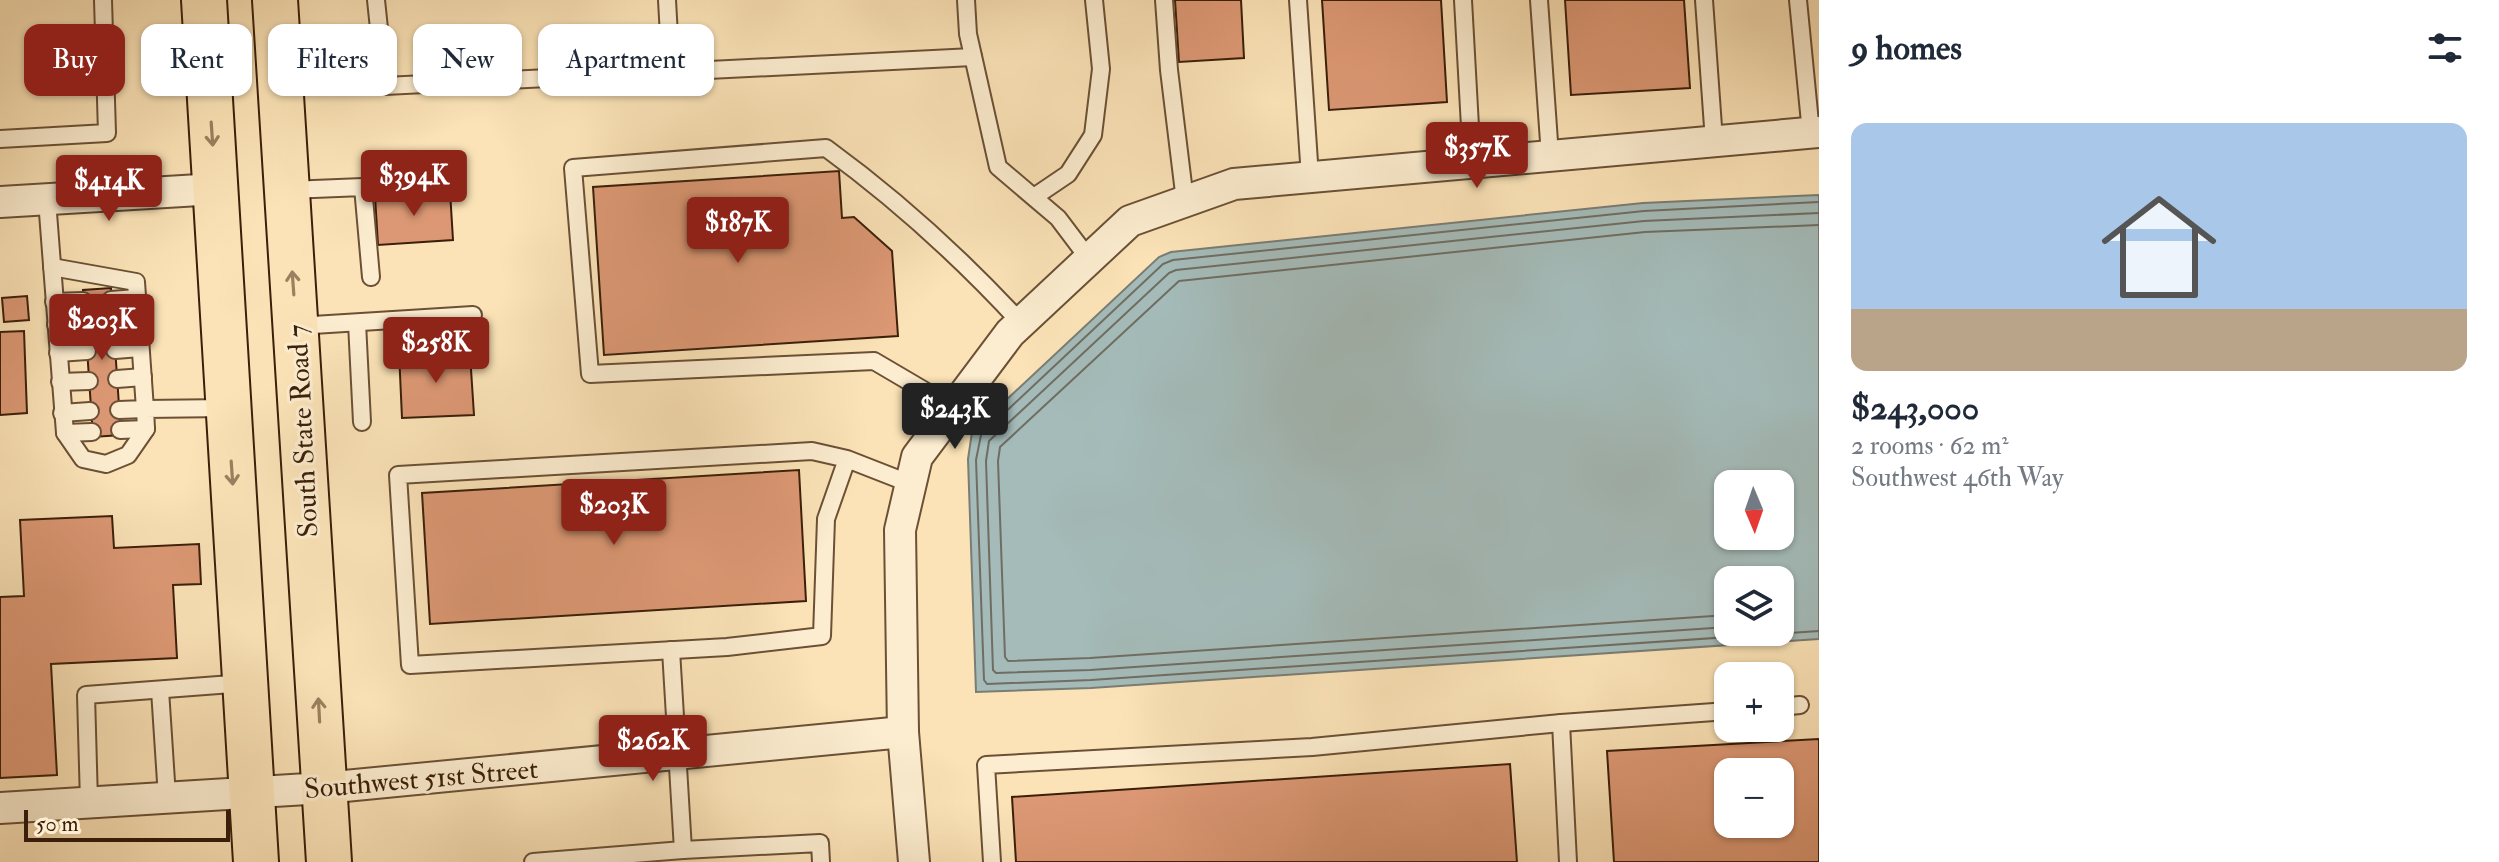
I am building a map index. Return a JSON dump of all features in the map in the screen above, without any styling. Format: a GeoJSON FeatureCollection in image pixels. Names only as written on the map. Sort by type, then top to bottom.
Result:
{"type":"FeatureCollection","features":[{"type":"Feature","properties":{"kind":"main road"},"geometry":{"type":"LineString","coordinates":[[204,0],[256,862]]}},
{"type":"Feature","properties":{"kind":"main road","name":"South State Road 7"},"geometry":{"type":"LineString","coordinates":[[275,0],[329,862]]}},
{"type":"Feature","properties":{"kind":"street"},"geometry":{"type":"LineString","coordinates":[[914,862],[903,732],[900,530],[917,457],[1010,333],[1130,221],[1234,184],[1815,133]]}},
{"type":"Feature","properties":{"kind":"street"},"geometry":{"type":"LineString","coordinates":[[0,202],[216,189]]}},
{"type":"Feature","properties":{"kind":"street","name":"Southwest 51st Street"},"geometry":{"type":"LineString","coordinates":[[0,808],[324,788],[903,732]]}},
{"type":"Feature","properties":{"kind":"lane"},"geometry":{"type":"LineString","coordinates":[[0,139],[107,133],[103,0]]}},
{"type":"Feature","properties":{"kind":"lane"},"geometry":{"type":"LineString","coordinates":[[376,0],[385,86],[538,79]]}},
{"type":"Feature","properties":{"kind":"lane"},"geometry":{"type":"LineString","coordinates":[[667,0],[668,24]]}},
{"type":"Feature","properties":{"kind":"lane"},"geometry":{"type":"LineString","coordinates":[[966,0],[968,34],[998,167],[1058,218],[1089,259]]}},
{"type":"Feature","properties":{"kind":"lane"},"geometry":{"type":"LineString","coordinates":[[1034,197],[1068,174],[1093,135],[1101,69],[1094,0]]}},
{"type":"Feature","properties":{"kind":"lane"},"geometry":{"type":"LineString","coordinates":[[1164,0],[1185,201]]}},
{"type":"Feature","properties":{"kind":"lane"},"geometry":{"type":"LineString","coordinates":[[1298,0],[1310,177]]}},
{"type":"Feature","properties":{"kind":"lane"},"geometry":{"type":"LineString","coordinates":[[1463,0],[1472,163]]}},
{"type":"Feature","properties":{"kind":"lane"},"geometry":{"type":"LineString","coordinates":[[1539,0],[1550,156]]}},
{"type":"Feature","properties":{"kind":"lane"},"geometry":{"type":"LineString","coordinates":[[1704,0],[1714,141]]}},
{"type":"Feature","properties":{"kind":"lane"},"geometry":{"type":"LineString","coordinates":[[1798,0],[1815,133]]}},
{"type":"Feature","properties":{"kind":"lane"},"geometry":{"type":"LineString","coordinates":[[714,70],[973,57]]}},
{"type":"Feature","properties":{"kind":"lane"},"geometry":{"type":"LineString","coordinates":[[954,408],[874,361],[590,374],[573,168],[826,148],[867,177],[984,282],[1021,323]]}},
{"type":"Feature","properties":{"kind":"lane"},"geometry":{"type":"LineString","coordinates":[[287,190],[363,187],[371,277]]}},
{"type":"Feature","properties":{"kind":"lane"},"geometry":{"type":"LineString","coordinates":[[47,200],[62,413],[65,433],[83,459],[106,464],[128,455],[146,429],[136,282],[52,267]]}},
{"type":"Feature","properties":{"kind":"lane"},"geometry":{"type":"LineString","coordinates":[[111,300],[137,298]]}},
{"type":"Feature","properties":{"kind":"lane"},"geometry":{"type":"LineString","coordinates":[[54,302],[83,301]]}},
{"type":"Feature","properties":{"kind":"lane"},"geometry":{"type":"LineString","coordinates":[[295,326],[473,315]]}},
{"type":"Feature","properties":{"kind":"lane"},"geometry":{"type":"LineString","coordinates":[[113,323],[138,322]]}},
{"type":"Feature","properties":{"kind":"lane"},"geometry":{"type":"LineString","coordinates":[[357,323],[362,422]]}},
{"type":"Feature","properties":{"kind":"lane"},"geometry":{"type":"LineString","coordinates":[[56,325],[85,324]]}},
{"type":"Feature","properties":{"kind":"lane"},"geometry":{"type":"LineString","coordinates":[[115,350],[140,348]]}},
{"type":"Feature","properties":{"kind":"lane"},"geometry":{"type":"LineString","coordinates":[[58,353],[87,351]]}},
{"type":"Feature","properties":{"kind":"lane"},"geometry":{"type":"LineString","coordinates":[[117,379],[143,377]]}},
{"type":"Feature","properties":{"kind":"lane"},"geometry":{"type":"LineString","coordinates":[[60,382],[89,381]]}},
{"type":"Feature","properties":{"kind":"lane"},"geometry":{"type":"LineString","coordinates":[[119,410],[228,408]]}},
{"type":"Feature","properties":{"kind":"lane"},"geometry":{"type":"LineString","coordinates":[[62,413],[90,411]]}},
{"type":"Feature","properties":{"kind":"lane"},"geometry":{"type":"LineString","coordinates":[[120,430],[146,429]]}},
{"type":"Feature","properties":{"kind":"lane"},"geometry":{"type":"LineString","coordinates":[[65,433],[92,432]]}},
{"type":"Feature","properties":{"kind":"lane"},"geometry":{"type":"LineString","coordinates":[[847,459],[826,519],[822,636],[727,647],[410,665],[398,475],[812,451],[847,459],[911,484]]}},
{"type":"Feature","properties":{"kind":"lane"},"geometry":{"type":"LineString","coordinates":[[671,650],[683,850]]}},
{"type":"Feature","properties":{"kind":"lane"},"geometry":{"type":"LineString","coordinates":[[89,802],[86,695],[245,683]]}},
{"type":"Feature","properties":{"kind":"lane"},"geometry":{"type":"LineString","coordinates":[[160,690],[167,797]]}},
{"type":"Feature","properties":{"kind":"lane"},"geometry":{"type":"LineString","coordinates":[[1794,706],[1800,705]]}},
{"type":"Feature","properties":{"kind":"lane"},"geometry":{"type":"LineString","coordinates":[[992,862],[986,765],[1312,747],[1714,712]]}},
{"type":"Feature","properties":{"kind":"lane"},"geometry":{"type":"LineString","coordinates":[[1561,723],[1568,862]]}},
{"type":"Feature","properties":{"kind":"lane"},"geometry":{"type":"LineString","coordinates":[[533,862],[820,843],[821,862]]}},
{"type":"Feature","properties":{"kind":"water"},"geometry":{"type":"Polygon","coordinates":[[[1819,195],[1819,639],[1794,641],[1794,566],[1714,566],[1715,646],[1091,688],[976,692],[968,459],[972,432],[1159,257],[1171,252],[1643,203],[1819,195]]]}},
{"type":"Feature","properties":{"kind":"building"},"geometry":{"type":"Polygon","coordinates":[[[1175,0],[1241,0],[1244,58],[1179,62],[1175,0]]]}},
{"type":"Feature","properties":{"kind":"building"},"geometry":{"type":"Polygon","coordinates":[[[1322,0],[1441,0],[1447,102],[1329,110],[1322,0]]]}},
{"type":"Feature","properties":{"kind":"building"},"geometry":{"type":"Polygon","coordinates":[[[1565,0],[1684,0],[1690,88],[1571,95],[1565,0]]]}},
{"type":"Feature","properties":{"kind":"building"},"geometry":{"type":"Polygon","coordinates":[[[839,171],[842,218],[854,217],[892,251],[898,336],[604,355],[593,187],[839,171]]]}},
{"type":"Feature","properties":{"kind":"building"},"geometry":{"type":"Polygon","coordinates":[[[450,191],[453,240],[378,245],[375,196],[450,191]]]}},
{"type":"Feature","properties":{"kind":"building"},"geometry":{"type":"Polygon","coordinates":[[[111,288],[121,435],[93,437],[83,290],[111,288]]]}},
{"type":"Feature","properties":{"kind":"building"},"geometry":{"type":"Polygon","coordinates":[[[27,296],[29,320],[4,322],[2,298],[27,296]]]}},
{"type":"Feature","properties":{"kind":"building"},"geometry":{"type":"Polygon","coordinates":[[[24,331],[27,413],[0,415],[0,332],[24,331]]]}},
{"type":"Feature","properties":{"kind":"building"},"geometry":{"type":"Polygon","coordinates":[[[436,350],[436,356],[470,354],[474,415],[402,418],[399,352],[436,350]]]}},
{"type":"Feature","properties":{"kind":"building"},"geometry":{"type":"Polygon","coordinates":[[[799,470],[806,601],[430,624],[422,493],[799,470]]]}},
{"type":"Feature","properties":{"kind":"building"},"geometry":{"type":"Polygon","coordinates":[[[112,516],[114,548],[199,544],[201,584],[173,585],[177,658],[51,664],[57,775],[0,778],[0,597],[24,596],[20,520],[112,516]]]}},
{"type":"Feature","properties":{"kind":"building"},"geometry":{"type":"Polygon","coordinates":[[[1819,739],[1819,862],[1614,862],[1607,751],[1819,739]]]}},
{"type":"Feature","properties":{"kind":"building"},"geometry":{"type":"Polygon","coordinates":[[[1510,764],[1517,862],[1016,862],[1012,797],[1510,764]]]}}]}
